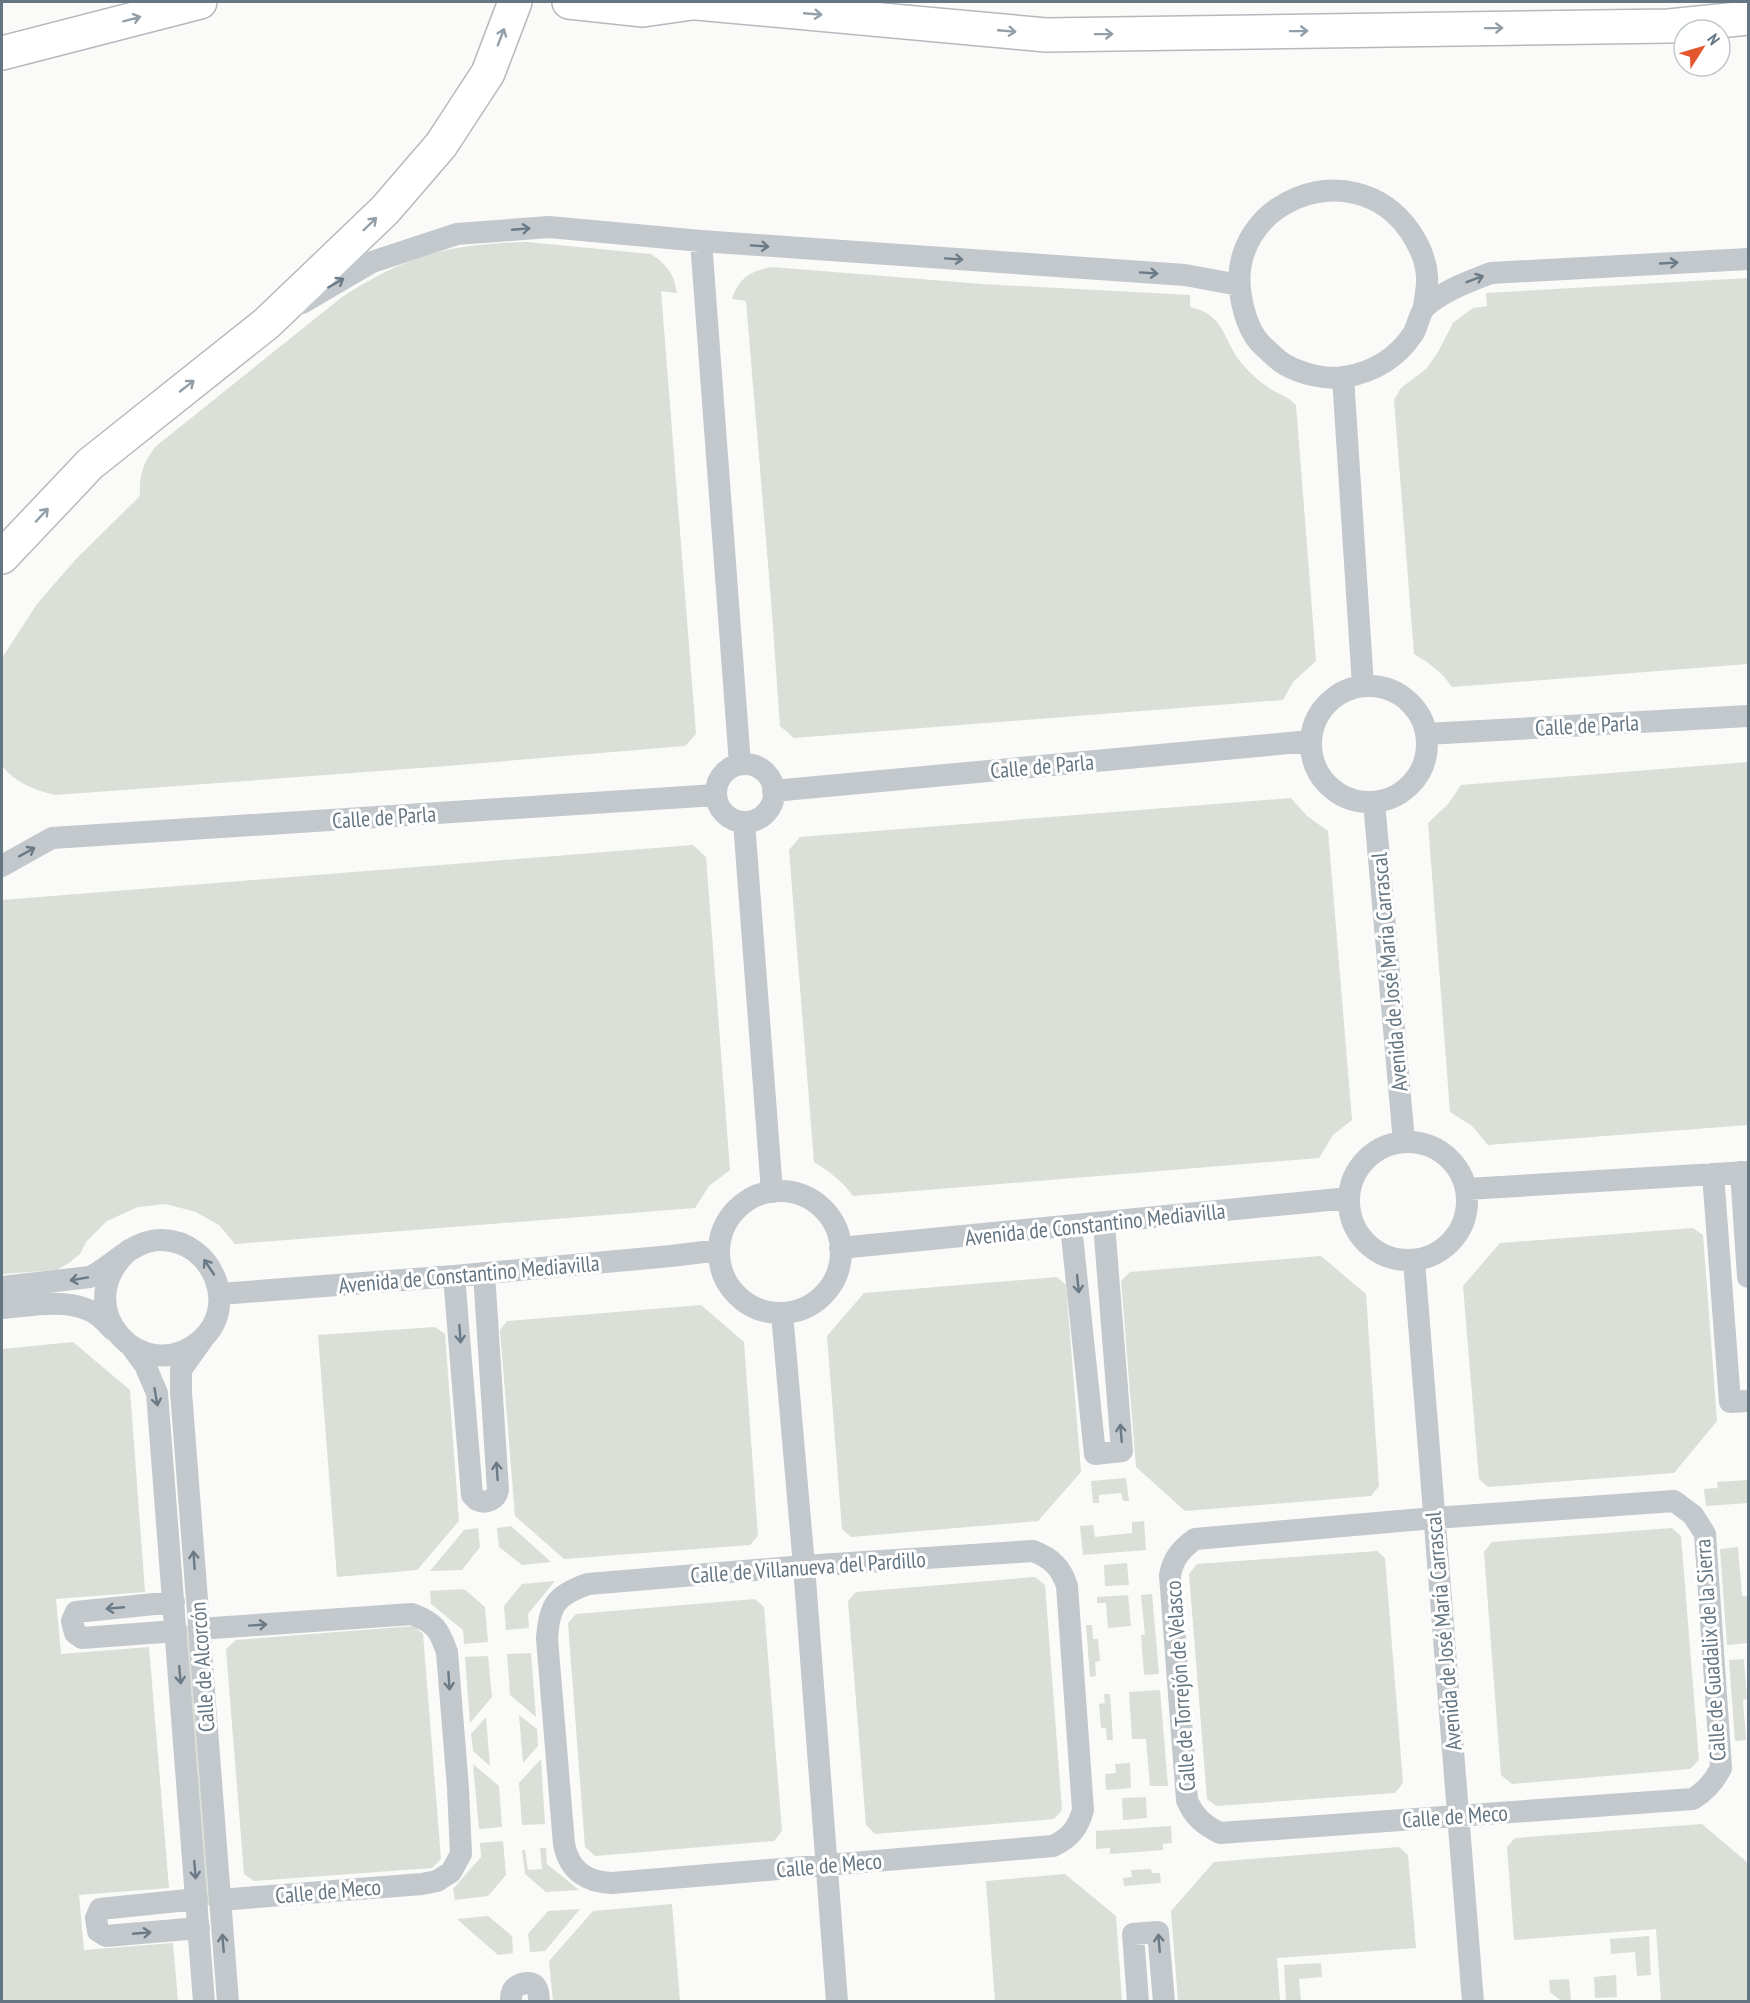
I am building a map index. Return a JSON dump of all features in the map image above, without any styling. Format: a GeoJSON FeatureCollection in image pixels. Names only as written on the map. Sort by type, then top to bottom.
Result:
{"type":"FeatureCollection","features":[{"type":"Feature","properties":{"kind":"main road"},"geometry":{"type":"LineString","coordinates":[[2,52],[200,2]]}},
{"type":"Feature","properties":{"kind":"main road"},"geometry":{"type":"LineString","coordinates":[[2,557],[90,464],[267,323],[385,210],[441,145],[488,73],[515,2]]}},
{"type":"Feature","properties":{"kind":"main road"},"geometry":{"type":"LineString","coordinates":[[569,2],[643,10],[689,2],[1046,34],[1669,26],[1749,18]]}},
{"type":"Feature","properties":{"kind":"main road"},"geometry":{"type":"LineString","coordinates":[[2,69],[76,34]]}},
{"type":"Feature","properties":{"kind":"street"},"geometry":{"type":"LineString","coordinates":[[1342,190],[1373,198],[1400,217],[1418,244],[1427,275],[1424,308],[1413,334],[1395,355],[1370,370],[1342,377],[1311,375],[1283,363],[1260,342],[1244,315],[1239,285],[1244,254],[1258,226],[1281,205],[1310,192],[1342,190]]}},
{"type":"Feature","properties":{"kind":"street"},"geometry":{"type":"LineString","coordinates":[[267,323],[372,262],[457,234],[549,227],[701,242],[1185,275],[1239,285]]}},
{"type":"Feature","properties":{"kind":"street"},"geometry":{"type":"LineString","coordinates":[[701,242],[740,764]]}},
{"type":"Feature","properties":{"kind":"street"},"geometry":{"type":"LineString","coordinates":[[1424,308],[1456,286],[1491,273],[1749,259]]}},
{"type":"Feature","properties":{"kind":"street"},"geometry":{"type":"LineString","coordinates":[[1342,377],[1363,686]]}},
{"type":"Feature","properties":{"kind":"street"},"geometry":{"type":"LineString","coordinates":[[1363,686],[1380,687],[1397,693],[1410,703],[1420,717],[1426,734],[1426,753],[1420,771],[1408,786],[1392,797],[1374,802],[1354,800],[1336,792],[1322,778],[1313,761],[1311,741],[1314,725],[1322,710],[1333,698],[1347,690],[1363,686]]}},
{"type":"Feature","properties":{"kind":"street","name":"Calle de Parla"},"geometry":{"type":"LineString","coordinates":[[1426,734],[1749,716]]}},
{"type":"Feature","properties":{"kind":"street","name":"Calle de Parla"},"geometry":{"type":"LineString","coordinates":[[773,791],[1311,741]]}},
{"type":"Feature","properties":{"kind":"street"},"geometry":{"type":"LineString","coordinates":[[740,764],[752,765],[761,769],[768,776],[773,791],[772,802],[768,810],[753,821],[744,822],[727,816],[720,809],[716,795],[718,780],[724,772],[740,764]]}},
{"type":"Feature","properties":{"kind":"street","name":"Calle de Parla"},"geometry":{"type":"LineString","coordinates":[[2,866],[52,838],[716,795]]}},
{"type":"Feature","properties":{"kind":"street","name":"Avenida de José María Carrascal"},"geometry":{"type":"LineString","coordinates":[[1374,802],[1404,1142]]}},
{"type":"Feature","properties":{"kind":"street"},"geometry":{"type":"LineString","coordinates":[[744,822],[772,1192]]}},
{"type":"Feature","properties":{"kind":"street"},"geometry":{"type":"LineString","coordinates":[[1404,1142],[1421,1143],[1437,1149],[1455,1166],[1467,1188],[1468,1205],[1465,1222],[1457,1237],[1445,1249],[1430,1257],[1414,1261],[1394,1259],[1375,1251],[1360,1237],[1351,1218],[1349,1198],[1352,1181],[1360,1166],[1372,1154],[1388,1146],[1404,1142]]}},
{"type":"Feature","properties":{"kind":"street"},"geometry":{"type":"LineString","coordinates":[[1467,1188],[1745,1172],[1749,1276]]}},
{"type":"Feature","properties":{"kind":"street"},"geometry":{"type":"LineString","coordinates":[[1713,1174],[1730,1402],[1749,1401]]}},
{"type":"Feature","properties":{"kind":"street"},"geometry":{"type":"LineString","coordinates":[[772,1192],[800,1195],[813,1201],[832,1221],[840,1248],[840,1262],[836,1276],[825,1293],[808,1306],[782,1313],[754,1308],[732,1290],[725,1278],[719,1250],[723,1229],[735,1211],[752,1198],[772,1192]]}},
{"type":"Feature","properties":{"kind":"street","name":"Avenida de Constantino Mediavilla"},"geometry":{"type":"LineString","coordinates":[[840,1248],[1104,1224],[1349,1198]]}},
{"type":"Feature","properties":{"kind":"street"},"geometry":{"type":"LineString","coordinates":[[1071,1226],[1095,1454],[1122,1451],[1104,1224]]}},
{"type":"Feature","properties":{"kind":"street"},"geometry":{"type":"LineString","coordinates":[[2,1287],[90,1277],[144,1243],[161,1240],[179,1242],[194,1250],[207,1262],[216,1277],[220,1294],[215,1318],[203,1338],[190,1348],[176,1354],[145,1353],[87,1309],[70,1305],[2,1308]]}},
{"type":"Feature","properties":{"kind":"street","name":"Avenida de Constantino Mediavilla"},"geometry":{"type":"LineString","coordinates":[[220,1294],[454,1276],[719,1250]]}},
{"type":"Feature","properties":{"kind":"street"},"geometry":{"type":"LineString","coordinates":[[124,1339],[110,1322],[105,1309],[105,1289],[111,1270],[129,1251]]}},
{"type":"Feature","properties":{"kind":"street","name":"Avenida de José María Carrascal"},"geometry":{"type":"LineString","coordinates":[[1414,1261],[1473,2001]]}},
{"type":"Feature","properties":{"kind":"street"},"geometry":{"type":"LineString","coordinates":[[454,1276],[472,1495],[477,1500],[487,1502],[494,1498],[498,1490],[484,1273]]}},
{"type":"Feature","properties":{"kind":"street"},"geometry":{"type":"LineString","coordinates":[[782,1313],[837,2001]]}},
{"type":"Feature","properties":{"kind":"street","name":"Calle de Alcorcón"},"geometry":{"type":"LineString","coordinates":[[203,1338],[182,1371],[181,1392],[200,1629],[208,1900],[199,1928],[204,2001]]}},
{"type":"Feature","properties":{"kind":"street","name":"Calle de Alcorcón"},"geometry":{"type":"LineString","coordinates":[[124,1339],[145,1365],[157,1393],[176,1631],[208,1900],[228,2001]]}},
{"type":"Feature","properties":{"kind":"street","name":"Calle de Guadalix de la Sierra"},"geometry":{"type":"LineString","coordinates":[[1434,1518],[1674,1501],[1693,1515],[1705,1534],[1720,1748],[1721,1768],[1710,1785]]}},
{"type":"Feature","properties":{"kind":"street","name":"Calle de Torrejón de Velasco"},"geometry":{"type":"LineString","coordinates":[[1199,1820],[1192,1812],[1187,1800],[1170,1587],[1173,1562],[1181,1551],[1195,1539],[1434,1518]]}},
{"type":"Feature","properties":{"kind":"street","name":"Calle de Villanueva del Pardillo"},"geometry":{"type":"LineString","coordinates":[[580,1872],[571,1863],[564,1844],[547,1639],[548,1615],[560,1598],[588,1584],[804,1566],[1033,1551],[1046,1556],[1056,1563],[1067,1586],[1083,1810],[1075,1830]]}},
{"type":"Feature","properties":{"kind":"street"},"geometry":{"type":"LineString","coordinates":[[174,1602],[76,1612],[72,1621],[75,1633],[82,1638],[176,1631]]}},
{"type":"Feature","properties":{"kind":"street","name":"Calle de Meco"},"geometry":{"type":"LineString","coordinates":[[199,1928],[106,1935],[98,1931],[96,1918],[100,1909],[437,1881],[451,1872],[461,1854],[462,1838],[447,1652],[441,1634],[434,1626],[412,1614],[200,1629]]}},
{"type":"Feature","properties":{"kind":"street","name":"Calle de Meco"},"geometry":{"type":"LineString","coordinates":[[1199,1820],[1220,1833],[1693,1799],[1710,1785]]}},
{"type":"Feature","properties":{"kind":"street","name":"Calle de Meco"},"geometry":{"type":"LineString","coordinates":[[580,1872],[590,1880],[612,1883],[826,1866],[1053,1846],[1066,1840],[1075,1830]]}},
{"type":"Feature","properties":{"kind":"street"},"geometry":{"type":"LineString","coordinates":[[1138,2001],[1133,1934],[1158,1932],[1164,2001]]}},
{"type":"Feature","properties":{"kind":"street"},"geometry":{"type":"LineString","coordinates":[[511,2001],[512,1991],[517,1986],[532,1983],[537,1988],[539,2001]]}},
{"type":"Feature","properties":{"kind":"shaded area"},"geometry":{"type":"Polygon","coordinates":[[[527,242],[651,254],[665,266],[674,280],[677,293],[661,291],[696,734],[685,746],[55,795],[26,785],[7,772],[2,766],[2,658],[37,604],[76,559],[140,496],[143,470],[155,447],[342,297],[365,283],[387,271],[430,254],[474,246],[527,242]]]}},
{"type":"Feature","properties":{"kind":"shaded area"},"geometry":{"type":"Polygon","coordinates":[[[772,267],[982,284],[1190,295],[1190,307],[1211,316],[1218,323],[1237,357],[1247,369],[1266,386],[1296,405],[1316,661],[1293,682],[1283,700],[794,738],[780,726],[746,301],[732,299],[738,286],[746,277],[772,267]]]}},
{"type":"Feature","properties":{"kind":"shaded area"},"geometry":{"type":"Polygon","coordinates":[[[1748,278],[1748,664],[1452,687],[1435,668],[1414,654],[1394,400],[1401,388],[1426,369],[1453,323],[1473,308],[1487,306],[1486,293],[1748,278]]]}},
{"type":"Feature","properties":{"kind":"shaded area"},"geometry":{"type":"Polygon","coordinates":[[[1748,762],[1748,1125],[1488,1145],[1472,1126],[1450,1112],[1428,823],[1448,804],[1461,785],[1748,762]]]}},
{"type":"Feature","properties":{"kind":"shaded area"},"geometry":{"type":"Polygon","coordinates":[[[1291,798],[1307,816],[1328,831],[1352,1120],[1333,1135],[1319,1158],[853,1196],[835,1177],[814,1162],[789,850],[800,837],[1291,798]]]}},
{"type":"Feature","properties":{"kind":"shaded area"},"geometry":{"type":"Polygon","coordinates":[[[693,845],[706,857],[730,1170],[709,1186],[695,1208],[235,1244],[219,1225],[196,1212],[166,1204],[138,1207],[107,1221],[86,1242],[80,1254],[57,1270],[2,1274],[2,900],[693,845]]]}},
{"type":"Feature","properties":{"kind":"shaded area"},"geometry":{"type":"Polygon","coordinates":[[[1693,1228],[1703,1235],[1717,1421],[1674,1473],[1488,1487],[1479,1479],[1463,1286],[1500,1243],[1693,1228]]]}},
{"type":"Feature","properties":{"kind":"shaded area"},"geometry":{"type":"Polygon","coordinates":[[[1321,1256],[1366,1294],[1379,1486],[1371,1496],[1185,1511],[1136,1467],[1121,1281],[1130,1272],[1321,1256]]]}},
{"type":"Feature","properties":{"kind":"shaded area"},"geometry":{"type":"Polygon","coordinates":[[[1057,1277],[1066,1285],[1081,1472],[1038,1521],[851,1537],[842,1529],[827,1336],[864,1293],[1057,1277]]]}},
{"type":"Feature","properties":{"kind":"shaded area"},"geometry":{"type":"Polygon","coordinates":[[[701,1305],[744,1342],[758,1536],[750,1545],[564,1559],[515,1516],[500,1330],[507,1321],[701,1305]]]}},
{"type":"Feature","properties":{"kind":"shaded area"},"geometry":{"type":"Polygon","coordinates":[[[435,1327],[445,1334],[459,1521],[417,1570],[337,1577],[318,1335],[435,1327]]]}},
{"type":"Feature","properties":{"kind":"shaded area"},"geometry":{"type":"Polygon","coordinates":[[[73,1342],[130,1390],[145,1592],[56,1599],[61,1654],[149,1647],[169,1888],[79,1895],[84,1950],[173,1943],[178,2001],[2,2001],[2,1349],[73,1342]]]}},
{"type":"Feature","properties":{"kind":"shaded area"},"geometry":{"type":"Polygon","coordinates":[[[1126,1478],[1129,1501],[1123,1501],[1121,1493],[1099,1495],[1099,1503],[1093,1503],[1091,1481],[1126,1478]]]}},
{"type":"Feature","properties":{"kind":"shaded area"},"geometry":{"type":"Polygon","coordinates":[[[1748,1480],[1748,1503],[1706,1506],[1704,1489],[1718,1488],[1717,1482],[1748,1480]]]}},
{"type":"Feature","properties":{"kind":"shaded area"},"geometry":{"type":"Polygon","coordinates":[[[1144,1521],[1146,1550],[1083,1555],[1080,1526],[1093,1525],[1095,1537],[1132,1533],[1132,1522],[1144,1521]]]}},
{"type":"Feature","properties":{"kind":"shaded area"},"geometry":{"type":"Polygon","coordinates":[[[511,1526],[551,1562],[522,1565],[499,1547],[497,1528],[511,1526]]]}},
{"type":"Feature","properties":{"kind":"shaded area"},"geometry":{"type":"Polygon","coordinates":[[[478,1528],[480,1547],[462,1570],[430,1571],[464,1530],[478,1528]]]}},
{"type":"Feature","properties":{"kind":"shaded area"},"geometry":{"type":"Polygon","coordinates":[[[1672,1528],[1681,1536],[1699,1760],[1690,1769],[1512,1784],[1501,1775],[1484,1552],[1492,1542],[1672,1528]]]}},
{"type":"Feature","properties":{"kind":"shaded area"},"geometry":{"type":"Polygon","coordinates":[[[1738,1547],[1742,1596],[1748,1596],[1748,1643],[1727,1645],[1720,1549],[1738,1547]]]}},
{"type":"Feature","properties":{"kind":"shaded area"},"geometry":{"type":"Polygon","coordinates":[[[1377,1551],[1385,1558],[1403,1783],[1395,1793],[1216,1806],[1207,1799],[1189,1574],[1197,1564],[1377,1551]]]}},
{"type":"Feature","properties":{"kind":"shaded area"},"geometry":{"type":"Polygon","coordinates":[[[1127,1563],[1129,1585],[1105,1586],[1104,1565],[1127,1563]]]}},
{"type":"Feature","properties":{"kind":"shaded area"},"geometry":{"type":"Polygon","coordinates":[[[1035,1577],[1045,1585],[1062,1810],[1054,1819],[875,1834],[866,1825],[848,1601],[856,1592],[1035,1577]]]}},
{"type":"Feature","properties":{"kind":"shaded area"},"geometry":{"type":"Polygon","coordinates":[[[555,1581],[528,1614],[529,1628],[506,1630],[504,1606],[522,1584],[555,1581]]]}},
{"type":"Feature","properties":{"kind":"shaded area"},"geometry":{"type":"Polygon","coordinates":[[[464,1589],[485,1607],[488,1642],[464,1644],[463,1630],[431,1604],[430,1591],[464,1589]]]}},
{"type":"Feature","properties":{"kind":"shaded area"},"geometry":{"type":"Polygon","coordinates":[[[1152,1594],[1159,1674],[1144,1675],[1141,1635],[1145,1635],[1141,1595],[1152,1594]]]}},
{"type":"Feature","properties":{"kind":"shaded area"},"geometry":{"type":"Polygon","coordinates":[[[1128,1595],[1131,1626],[1108,1628],[1106,1603],[1097,1603],[1097,1597],[1128,1595]]]}},
{"type":"Feature","properties":{"kind":"shaded area"},"geometry":{"type":"Polygon","coordinates":[[[755,1599],[764,1607],[782,1831],[774,1841],[595,1856],[585,1847],[568,1623],[576,1614],[755,1599]]]}},
{"type":"Feature","properties":{"kind":"shaded area"},"geometry":{"type":"Polygon","coordinates":[[[185,1625],[189,1625],[211,1905],[207,1906],[185,1625]]]}},
{"type":"Feature","properties":{"kind":"shaded area"},"geometry":{"type":"Polygon","coordinates":[[[1086,1625],[1092,1625],[1093,1639],[1098,1639],[1100,1661],[1095,1662],[1096,1676],[1090,1677],[1086,1625]]]}},
{"type":"Feature","properties":{"kind":"shaded area"},"geometry":{"type":"Polygon","coordinates":[[[414,1626],[423,1634],[441,1859],[432,1868],[254,1881],[244,1874],[226,1649],[236,1640],[414,1626]]]}},
{"type":"Feature","properties":{"kind":"shaded area"},"geometry":{"type":"Polygon","coordinates":[[[531,1653],[536,1717],[510,1695],[507,1654],[531,1653]]]}},
{"type":"Feature","properties":{"kind":"shaded area"},"geometry":{"type":"Polygon","coordinates":[[[488,1656],[492,1697],[470,1723],[465,1657],[488,1656]]]}},
{"type":"Feature","properties":{"kind":"shaded area"},"geometry":{"type":"Polygon","coordinates":[[[1744,1659],[1747,1699],[1743,1700],[1746,1740],[1735,1741],[1729,1660],[1744,1659]]]}},
{"type":"Feature","properties":{"kind":"shaded area"},"geometry":{"type":"Polygon","coordinates":[[[1160,1690],[1168,1786],[1150,1786],[1146,1739],[1132,1739],[1129,1692],[1160,1690]]]}},
{"type":"Feature","properties":{"kind":"shaded area"},"geometry":{"type":"Polygon","coordinates":[[[1104,1694],[1110,1694],[1113,1740],[1107,1740],[1106,1728],[1101,1728],[1099,1704],[1105,1703],[1104,1694]]]}},
{"type":"Feature","properties":{"kind":"shaded area"},"geometry":{"type":"Polygon","coordinates":[[[519,1715],[537,1729],[538,1746],[523,1763],[519,1715]]]}},
{"type":"Feature","properties":{"kind":"shaded area"},"geometry":{"type":"Polygon","coordinates":[[[486,1717],[490,1766],[473,1751],[471,1734],[486,1717]]]}},
{"type":"Feature","properties":{"kind":"shaded area"},"geometry":{"type":"Polygon","coordinates":[[[541,1759],[545,1824],[522,1825],[519,1783],[541,1759]]]}},
{"type":"Feature","properties":{"kind":"shaded area"},"geometry":{"type":"Polygon","coordinates":[[[1130,1763],[1131,1788],[1106,1790],[1105,1774],[1116,1773],[1115,1764],[1130,1763]]]}},
{"type":"Feature","properties":{"kind":"shaded area"},"geometry":{"type":"Polygon","coordinates":[[[473,1764],[499,1786],[502,1827],[479,1829],[473,1764]]]}},
{"type":"Feature","properties":{"kind":"shaded area"},"geometry":{"type":"Polygon","coordinates":[[[1146,1797],[1147,1818],[1123,1820],[1122,1798],[1146,1797]]]}},
{"type":"Feature","properties":{"kind":"shaded area"},"geometry":{"type":"Polygon","coordinates":[[[1702,1824],[1748,1863],[1748,2001],[1661,2001],[1656,1929],[1514,1940],[1507,1847],[1515,1838],[1702,1824]]]}},
{"type":"Feature","properties":{"kind":"shaded area"},"geometry":{"type":"Polygon","coordinates":[[[1171,1826],[1172,1843],[1163,1844],[1163,1850],[1110,1854],[1110,1848],[1096,1849],[1096,1831],[1171,1826]]]}},
{"type":"Feature","properties":{"kind":"shaded area"},"geometry":{"type":"Polygon","coordinates":[[[503,1841],[506,1875],[488,1896],[455,1900],[453,1889],[481,1857],[480,1843],[503,1841]]]}},
{"type":"Feature","properties":{"kind":"shaded area"},"geometry":{"type":"Polygon","coordinates":[[[1399,1847],[1408,1855],[1416,1948],[1277,1958],[1280,2001],[1178,2001],[1171,1911],[1214,1862],[1399,1847]]]}},
{"type":"Feature","properties":{"kind":"shaded area"},"geometry":{"type":"Polygon","coordinates":[[[540,1848],[546,1848],[547,1864],[579,1890],[546,1892],[525,1874],[522,1850],[525,1850],[528,1870],[542,1869],[540,1848]]]}},
{"type":"Feature","properties":{"kind":"shaded area"},"geometry":{"type":"Polygon","coordinates":[[[1151,1869],[1152,1873],[1160,1873],[1161,1883],[1124,1886],[1123,1878],[1132,1877],[1131,1870],[1151,1869]]]}},
{"type":"Feature","properties":{"kind":"shaded area"},"geometry":{"type":"Polygon","coordinates":[[[1065,1874],[1116,1916],[1122,2001],[995,2001],[986,1881],[1065,1874]]]}},
{"type":"Feature","properties":{"kind":"shaded area"},"geometry":{"type":"Polygon","coordinates":[[[672,1904],[680,2001],[553,2001],[549,1961],[593,1911],[672,1904]]]}},
{"type":"Feature","properties":{"kind":"shaded area"},"geometry":{"type":"Polygon","coordinates":[[[580,1909],[545,1951],[530,1952],[528,1934],[548,1911],[580,1909]]]}},
{"type":"Feature","properties":{"kind":"shaded area"},"geometry":{"type":"Polygon","coordinates":[[[488,1916],[512,1936],[513,1953],[498,1955],[457,1919],[488,1916]]]}},
{"type":"Feature","properties":{"kind":"shaded area"},"geometry":{"type":"Polygon","coordinates":[[[1649,1936],[1651,1975],[1637,1976],[1635,1952],[1611,1954],[1610,1939],[1649,1936]]]}},
{"type":"Feature","properties":{"kind":"shaded area"},"geometry":{"type":"Polygon","coordinates":[[[1321,1963],[1322,1977],[1299,1979],[1301,2001],[1286,2001],[1284,1965],[1321,1963]]]}},
{"type":"Feature","properties":{"kind":"shaded area"},"geometry":{"type":"Polygon","coordinates":[[[1616,1975],[1617,1997],[1595,1998],[1594,1977],[1616,1975]]]}},
{"type":"Feature","properties":{"kind":"shaded area"},"geometry":{"type":"Polygon","coordinates":[[[1569,1979],[1571,2001],[1561,2001],[1550,1992],[1549,1980],[1569,1979]]]}}]}
